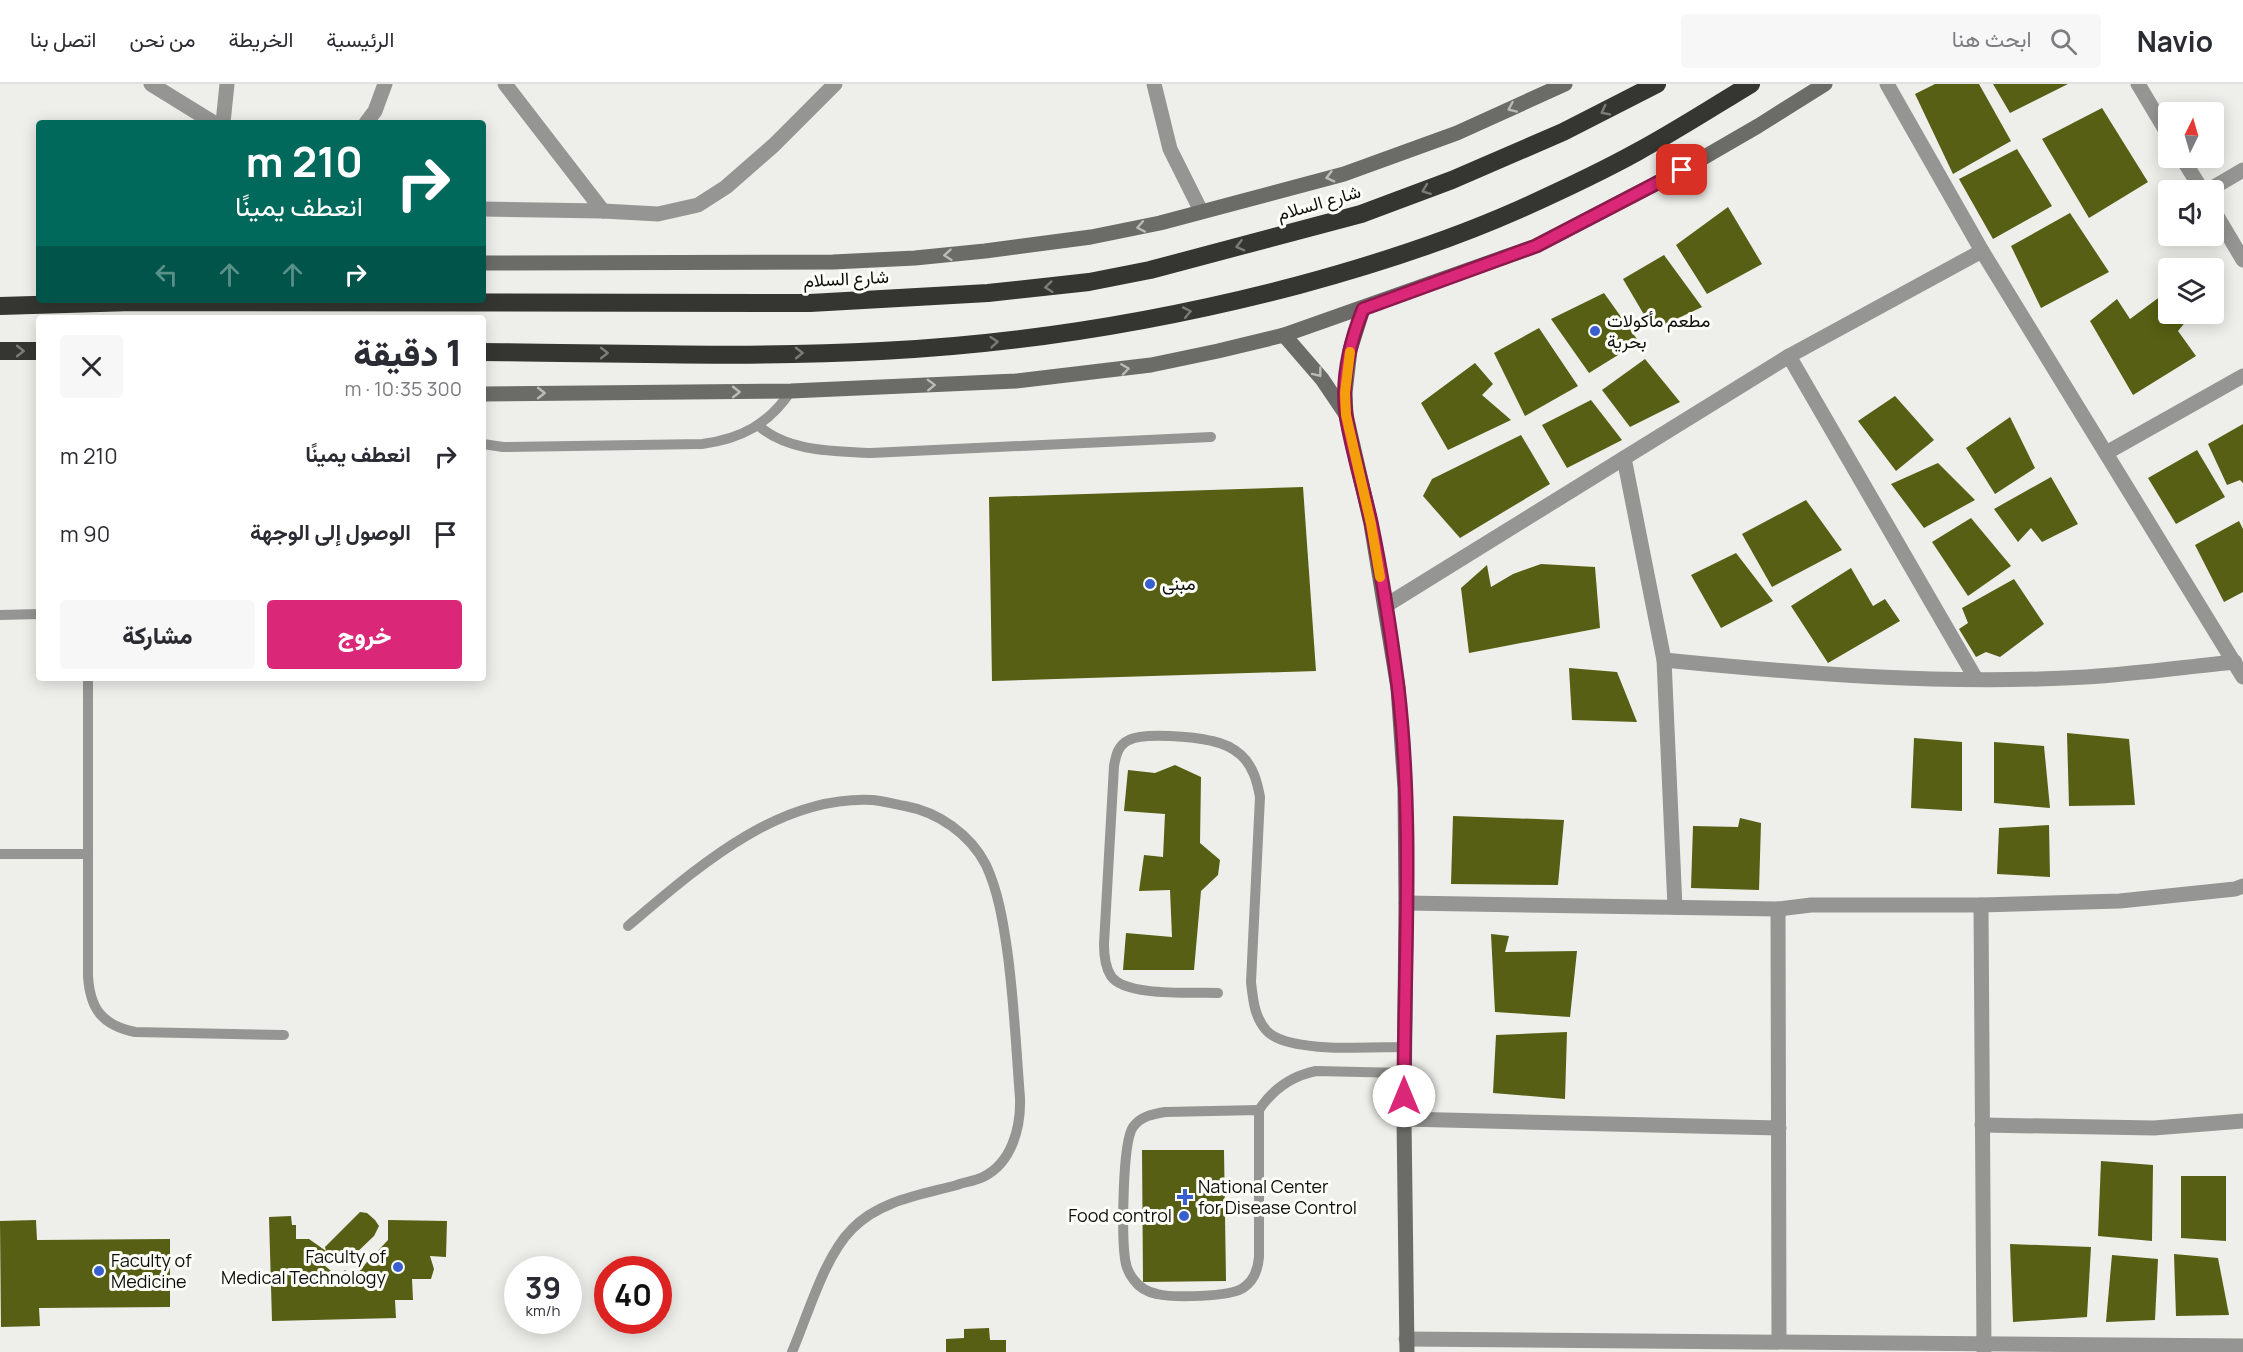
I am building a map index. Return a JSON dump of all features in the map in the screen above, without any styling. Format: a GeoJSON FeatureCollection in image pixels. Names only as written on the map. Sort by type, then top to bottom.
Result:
{"type":"FeatureCollection","features":[{"type":"Feature","properties":{"kind":"highway","name":"شارع السلام"},"geometry":{"type":"LineString","coordinates":[[486,302],[810,303],[988,293],[1089,282],[1150,270],[1361,214],[1452,180],[1563,132],[1656,84]]}},
{"type":"Feature","properties":{"kind":"highway"},"geometry":{"type":"LineString","coordinates":[[486,352],[880,351],[1008,341],[1202,309],[1329,276],[1479,226],[1557,192],[1638,152],[1751,84]]}},
{"type":"Feature","properties":{"kind":"highway","name":"شارع السلام"},"geometry":{"type":"LineString","coordinates":[[0,306],[81,303]]}},
{"type":"Feature","properties":{"kind":"highway"},"geometry":{"type":"LineString","coordinates":[[0,351],[36,351]]}},
{"type":"Feature","properties":{"kind":"street"},"geometry":{"type":"LineString","coordinates":[[151,84],[209,120]]}},
{"type":"Feature","properties":{"kind":"street"},"geometry":{"type":"LineString","coordinates":[[223,120],[227,84]]}},
{"type":"Feature","properties":{"kind":"street"},"geometry":{"type":"LineString","coordinates":[[368,120],[375,111],[386,84]]}},
{"type":"Feature","properties":{"kind":"street"},"geometry":{"type":"LineString","coordinates":[[505,84],[603,211]]}},
{"type":"Feature","properties":{"kind":"street"},"geometry":{"type":"LineString","coordinates":[[486,209],[658,214],[698,205],[726,186],[774,145],[835,84]]}},
{"type":"Feature","properties":{"kind":"street"},"geometry":{"type":"LineString","coordinates":[[1154,84],[1170,149],[1201,211]]}},
{"type":"Feature","properties":{"kind":"street"},"geometry":{"type":"LineString","coordinates":[[486,263],[821,262],[915,258],[1091,237],[1160,223],[1344,174],[1457,133],[1565,84]]}},
{"type":"Feature","properties":{"kind":"street"},"geometry":{"type":"LineString","coordinates":[[486,394],[791,391],[1016,381],[1083,375],[1151,365],[1284,335],[1536,246],[1682,170],[1825,84]]}},
{"type":"Feature","properties":{"kind":"street"},"geometry":{"type":"LineString","coordinates":[[1887,84],[1982,251],[2243,677]]}},
{"type":"Feature","properties":{"kind":"street"},"geometry":{"type":"LineString","coordinates":[[2138,84],[2158,118]]}},
{"type":"Feature","properties":{"kind":"street"},"geometry":{"type":"LineString","coordinates":[[2224,181],[2243,170]]}},
{"type":"Feature","properties":{"kind":"street"},"geometry":{"type":"LineString","coordinates":[[2224,228],[2243,260]]}},
{"type":"Feature","properties":{"kind":"street"},"geometry":{"type":"LineString","coordinates":[[1385,606],[1789,356],[1982,251]]}},
{"type":"Feature","properties":{"kind":"street"},"geometry":{"type":"LineString","coordinates":[[1363,309],[1350,350],[1345,393],[1346,415],[1371,524],[1398,688],[1405,789],[1404,1119],[1407,1345],[1779,1341],[1984,1347],[2243,1346]]}},
{"type":"Feature","properties":{"kind":"street"},"geometry":{"type":"LineString","coordinates":[[1284,335],[1322,379],[1346,415]]}},
{"type":"Feature","properties":{"kind":"street"},"geometry":{"type":"LineString","coordinates":[[1789,356],[1976,679]]}},
{"type":"Feature","properties":{"kind":"street"},"geometry":{"type":"LineString","coordinates":[[2106,453],[2243,376]]}},
{"type":"Feature","properties":{"kind":"street"},"geometry":{"type":"LineString","coordinates":[[1624,458],[1664,660],[1675,907]]}},
{"type":"Feature","properties":{"kind":"street"},"geometry":{"type":"LineString","coordinates":[[1664,660],[1797,673],[1976,679],[2086,677],[2235,662]]}},
{"type":"Feature","properties":{"kind":"street"},"geometry":{"type":"LineString","coordinates":[[1406,903],[1778,909],[1811,905],[1982,905],[2120,901],[2235,889],[2243,886]]}},
{"type":"Feature","properties":{"kind":"street"},"geometry":{"type":"LineString","coordinates":[[1982,905],[1984,1347]]}},
{"type":"Feature","properties":{"kind":"street"},"geometry":{"type":"LineString","coordinates":[[1778,909],[1779,1341]]}},
{"type":"Feature","properties":{"kind":"street"},"geometry":{"type":"LineString","coordinates":[[1404,1119],[1779,1128]]}},
{"type":"Feature","properties":{"kind":"street"},"geometry":{"type":"LineString","coordinates":[[1982,1125],[2154,1128],[2243,1121]]}},
{"type":"Feature","properties":{"kind":"lane"},"geometry":{"type":"LineString","coordinates":[[486,444],[503,447],[702,444],[722,441],[742,436],[759,426],[782,405],[791,391]]}},
{"type":"Feature","properties":{"kind":"lane"},"geometry":{"type":"LineString","coordinates":[[759,426],[770,435],[785,442],[871,453],[1211,437]]}},
{"type":"Feature","properties":{"kind":"lane"},"geometry":{"type":"LineString","coordinates":[[0,615],[36,614]]}},
{"type":"Feature","properties":{"kind":"lane"},"geometry":{"type":"LineString","coordinates":[[88,681],[89,987],[95,1009],[103,1018],[135,1032],[284,1035]]}},
{"type":"Feature","properties":{"kind":"lane"},"geometry":{"type":"LineString","coordinates":[[1218,993],[1136,989],[1121,984],[1109,974],[1104,944],[1114,766],[1118,750],[1136,737],[1213,741],[1241,755],[1251,767],[1260,797],[1251,982],[1255,1008],[1267,1031],[1277,1040],[1300,1045],[1404,1047]]}},
{"type":"Feature","properties":{"kind":"lane"},"geometry":{"type":"LineString","coordinates":[[628,926],[690,874],[747,835],[814,807],[842,802],[874,800],[938,815],[963,835],[986,865],[1002,913],[1011,981],[1020,1098],[1017,1135],[998,1166],[984,1177],[883,1207],[866,1216],[852,1229],[830,1259],[792,1352]]}},
{"type":"Feature","properties":{"kind":"lane"},"geometry":{"type":"LineString","coordinates":[[0,854],[87,854]]}},
{"type":"Feature","properties":{"kind":"lane"},"geometry":{"type":"LineString","coordinates":[[1259,1110],[1165,1112],[1151,1114],[1134,1125],[1127,1142],[1125,1157],[1125,1250],[1128,1270],[1139,1286],[1157,1294],[1228,1294],[1242,1289],[1253,1278],[1259,1257],[1259,1110],[1274,1092],[1304,1073],[1316,1071],[1404,1073]]}},
{"type":"Feature","properties":{"kind":"building"},"geometry":{"type":"Polygon","coordinates":[[[1935,84],[1979,84],[2011,141],[1953,174],[1915,94],[1935,84]]]}},
{"type":"Feature","properties":{"kind":"building"},"geometry":{"type":"Polygon","coordinates":[[[1993,84],[2068,84],[2010,113],[1993,84]]]}},
{"type":"Feature","properties":{"kind":"building"},"geometry":{"type":"Polygon","coordinates":[[[2102,108],[2148,182],[2089,218],[2042,139],[2102,108]]]}},
{"type":"Feature","properties":{"kind":"building"},"geometry":{"type":"Polygon","coordinates":[[[2017,149],[2052,206],[1993,239],[1959,179],[2017,149]]]}},
{"type":"Feature","properties":{"kind":"building"},"geometry":{"type":"Polygon","coordinates":[[[1728,207],[1762,264],[1707,294],[1676,245],[1728,207]]]}},
{"type":"Feature","properties":{"kind":"building"},"geometry":{"type":"Polygon","coordinates":[[[2070,213],[2109,272],[2041,308],[2011,246],[2070,213]]]}},
{"type":"Feature","properties":{"kind":"building"},"geometry":{"type":"Polygon","coordinates":[[[1664,255],[1702,307],[1653,330],[1623,279],[1664,255]]]}},
{"type":"Feature","properties":{"kind":"building","name":"مطعم مأكولات بحرية"},"geometry":{"type":"Polygon","coordinates":[[[1604,293],[1639,342],[1589,373],[1551,319],[1604,293]]]}},
{"type":"Feature","properties":{"kind":"building"},"geometry":{"type":"Polygon","coordinates":[[[2158,298],[2158,324],[2184,324],[2178,331],[2196,356],[2133,395],[2090,321],[2117,299],[2130,319],[2158,298]]]}},
{"type":"Feature","properties":{"kind":"building"},"geometry":{"type":"Polygon","coordinates":[[[1539,328],[1578,386],[1525,416],[1494,353],[1539,328]]]}},
{"type":"Feature","properties":{"kind":"building"},"geometry":{"type":"Polygon","coordinates":[[[1645,359],[1680,402],[1630,427],[1602,390],[1645,359]]]}},
{"type":"Feature","properties":{"kind":"building"},"geometry":{"type":"Polygon","coordinates":[[[1475,363],[1493,384],[1482,395],[1511,420],[1448,450],[1421,403],[1475,363]]]}},
{"type":"Feature","properties":{"kind":"building"},"geometry":{"type":"Polygon","coordinates":[[[1895,396],[1934,440],[1896,471],[1858,421],[1895,396]]]}},
{"type":"Feature","properties":{"kind":"building"},"geometry":{"type":"Polygon","coordinates":[[[1591,400],[1622,440],[1567,468],[1542,425],[1591,400]]]}},
{"type":"Feature","properties":{"kind":"building"},"geometry":{"type":"Polygon","coordinates":[[[2010,417],[2035,468],[1995,494],[1966,448],[2010,417]]]}},
{"type":"Feature","properties":{"kind":"building"},"geometry":{"type":"Polygon","coordinates":[[[2243,424],[2243,483],[2240,480],[2227,485],[2208,444],[2243,424]]]}},
{"type":"Feature","properties":{"kind":"building"},"geometry":{"type":"Polygon","coordinates":[[[1521,435],[1550,484],[1460,538],[1423,496],[1432,479],[1521,435]]]}},
{"type":"Feature","properties":{"kind":"building"},"geometry":{"type":"Polygon","coordinates":[[[2197,450],[2225,497],[2176,524],[2148,478],[2197,450]]]}},
{"type":"Feature","properties":{"kind":"building"},"geometry":{"type":"Polygon","coordinates":[[[1938,463],[1975,500],[1924,528],[1891,484],[1938,463]]]}},
{"type":"Feature","properties":{"kind":"building"},"geometry":{"type":"Polygon","coordinates":[[[2051,477],[2078,524],[2042,542],[2031,528],[2018,542],[1994,509],[2051,477]]]}},
{"type":"Feature","properties":{"kind":"building","name":"مبنى"},"geometry":{"type":"Polygon","coordinates":[[[1303,487],[1316,671],[992,681],[989,497],[1303,487]]]}},
{"type":"Feature","properties":{"kind":"building"},"geometry":{"type":"Polygon","coordinates":[[[1806,500],[1842,550],[1772,587],[1742,534],[1806,500]]]}},
{"type":"Feature","properties":{"kind":"building"},"geometry":{"type":"Polygon","coordinates":[[[1971,518],[2011,566],[1968,596],[1932,542],[1971,518]]]}},
{"type":"Feature","properties":{"kind":"building"},"geometry":{"type":"Polygon","coordinates":[[[2239,521],[2243,529],[2243,592],[2224,602],[2195,545],[2239,521]]]}},
{"type":"Feature","properties":{"kind":"building"},"geometry":{"type":"Polygon","coordinates":[[[1736,553],[1773,601],[1721,628],[1691,575],[1736,553]]]}},
{"type":"Feature","properties":{"kind":"building"},"geometry":{"type":"Polygon","coordinates":[[[1541,564],[1595,567],[1600,628],[1469,653],[1461,588],[1487,565],[1491,587],[1513,574],[1541,564]]]}},
{"type":"Feature","properties":{"kind":"building"},"geometry":{"type":"Polygon","coordinates":[[[1851,568],[1873,606],[1885,599],[1900,621],[1828,663],[1791,606],[1851,568]]]}},
{"type":"Feature","properties":{"kind":"building"},"geometry":{"type":"Polygon","coordinates":[[[2014,579],[2044,624],[2000,657],[1986,652],[1976,657],[1959,629],[1968,623],[1962,608],[2014,579]]]}},
{"type":"Feature","properties":{"kind":"building"},"geometry":{"type":"Polygon","coordinates":[[[1569,668],[1617,672],[1637,722],[1572,720],[1569,668]]]}},
{"type":"Feature","properties":{"kind":"building"},"geometry":{"type":"Polygon","coordinates":[[[2067,733],[2129,739],[2135,805],[2069,806],[2067,733]]]}},
{"type":"Feature","properties":{"kind":"building"},"geometry":{"type":"Polygon","coordinates":[[[1914,738],[1962,742],[1962,811],[1911,808],[1914,738]]]}},
{"type":"Feature","properties":{"kind":"building"},"geometry":{"type":"Polygon","coordinates":[[[1994,742],[2044,746],[2050,808],[1994,803],[1994,742]]]}},
{"type":"Feature","properties":{"kind":"building"},"geometry":{"type":"Polygon","coordinates":[[[1175,765],[1201,777],[1200,843],[1220,860],[1218,875],[1201,891],[1194,970],[1123,970],[1126,933],[1172,937],[1170,890],[1139,891],[1144,855],[1163,857],[1165,814],[1124,811],[1128,770],[1155,773],[1175,765]]]}},
{"type":"Feature","properties":{"kind":"building"},"geometry":{"type":"Polygon","coordinates":[[[1453,816],[1564,820],[1558,885],[1451,884],[1453,816]]]}},
{"type":"Feature","properties":{"kind":"building"},"geometry":{"type":"Polygon","coordinates":[[[1740,818],[1761,823],[1759,890],[1691,888],[1693,826],[1738,827],[1740,818]]]}},
{"type":"Feature","properties":{"kind":"building"},"geometry":{"type":"Polygon","coordinates":[[[2049,825],[2050,877],[1997,874],[1999,828],[2049,825]]]}},
{"type":"Feature","properties":{"kind":"building"},"geometry":{"type":"Polygon","coordinates":[[[1491,934],[1509,936],[1505,952],[1577,951],[1570,1017],[1495,1012],[1491,934]]]}},
{"type":"Feature","properties":{"kind":"building"},"geometry":{"type":"Polygon","coordinates":[[[1567,1032],[1565,1099],[1493,1093],[1496,1035],[1567,1032]]]}},
{"type":"Feature","properties":{"kind":"building","name":"Food control"},"geometry":{"type":"Polygon","coordinates":[[[1142,1150],[1224,1150],[1226,1281],[1143,1282],[1142,1150]]]}},
{"type":"Feature","properties":{"kind":"building"},"geometry":{"type":"Polygon","coordinates":[[[2101,1161],[2153,1165],[2152,1241],[2098,1236],[2101,1161]]]}},
{"type":"Feature","properties":{"kind":"building"},"geometry":{"type":"Polygon","coordinates":[[[2181,1176],[2226,1176],[2226,1241],[2181,1238],[2181,1176]]]}},
{"type":"Feature","properties":{"kind":"building","name":"Faculty of Medical Technology"},"geometry":{"type":"Polygon","coordinates":[[[360,1212],[367,1213],[379,1226],[374,1236],[352,1257],[342,1256],[334,1264],[326,1256],[321,1255],[317,1259],[338,1277],[345,1270],[354,1278],[367,1262],[372,1261],[373,1256],[388,1240],[388,1220],[447,1221],[446,1257],[430,1256],[434,1269],[431,1279],[412,1279],[413,1300],[395,1300],[396,1318],[272,1321],[269,1217],[291,1216],[292,1225],[296,1225],[296,1239],[309,1239],[326,1251],[325,1247],[360,1212]]]}},
{"type":"Feature","properties":{"kind":"building"},"geometry":{"type":"Polygon","coordinates":[[[36,1220],[37,1240],[170,1239],[170,1307],[39,1308],[40,1326],[1,1327],[0,1221],[36,1220]]]}},
{"type":"Feature","properties":{"kind":"building"},"geometry":{"type":"Polygon","coordinates":[[[2010,1244],[2091,1247],[2087,1317],[2013,1322],[2010,1244]]]}},
{"type":"Feature","properties":{"kind":"building"},"geometry":{"type":"Polygon","coordinates":[[[2174,1254],[2218,1258],[2229,1315],[2176,1316],[2174,1254]]]}},
{"type":"Feature","properties":{"kind":"building"},"geometry":{"type":"Polygon","coordinates":[[[2112,1255],[2158,1259],[2155,1320],[2106,1322],[2112,1255]]]}},
{"type":"Feature","properties":{"kind":"building"},"geometry":{"type":"Polygon","coordinates":[[[989,1328],[990,1340],[1006,1340],[1006,1352],[946,1352],[946,1339],[964,1338],[964,1329],[989,1328]]]}},
{"type":"Feature","properties":{"kind":"slow traffic"},"geometry":{"type":"LineString","coordinates":[[1350,352],[1345,393],[1346,415],[1371,524],[1380,577]]}},
{"type":"Feature","properties":{"kind":"place","name":"مطعم مأكولات بحرية"},"geometry":{"type":"Point","coordinates":[1595,331]}},
{"type":"Feature","properties":{"kind":"place","name":"مبنى"},"geometry":{"type":"Point","coordinates":[1150,584]}},
{"type":"Feature","properties":{"kind":"place","name":"National Center for Disease Control"},"geometry":{"type":"Point","coordinates":[1185,1197]}},
{"type":"Feature","properties":{"kind":"place","name":"Food control"},"geometry":{"type":"Point","coordinates":[1184,1216]}},
{"type":"Feature","properties":{"kind":"place","name":"Faculty of Medical Technology"},"geometry":{"type":"Point","coordinates":[398,1267]}},
{"type":"Feature","properties":{"kind":"place","name":"Faculty of Medicine"},"geometry":{"type":"Point","coordinates":[99,1271]}},
{"type":"Feature","properties":{"kind":"route"},"geometry":{"type":"LineString","coordinates":[[1404,1096],[1405,789],[1398,688],[1371,524],[1346,415],[1347,372],[1355,329],[1363,309],[1536,246],[1682,170]]}}]}
